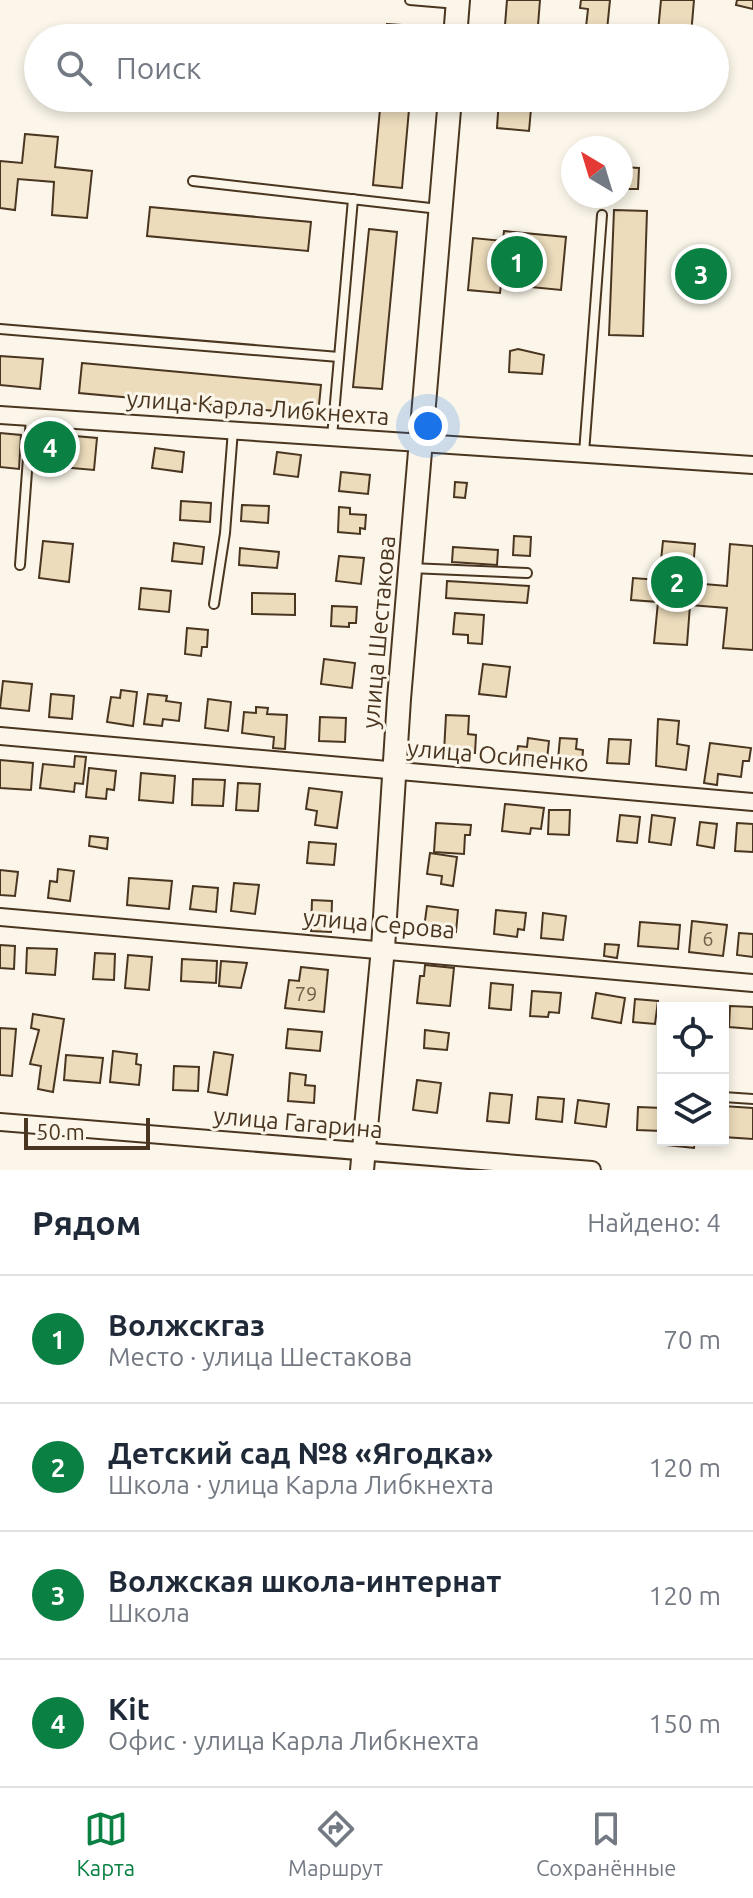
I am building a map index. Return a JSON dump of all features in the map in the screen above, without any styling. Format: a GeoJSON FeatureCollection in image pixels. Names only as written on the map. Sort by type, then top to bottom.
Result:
{"type":"FeatureCollection","features":[{"type":"Feature","properties":{"kind":"main road"},"geometry":{"type":"LineString","coordinates":[[456,24],[458,2]]}},
{"type":"Feature","properties":{"kind":"main road","name":"улица Шестакова"},"geometry":{"type":"LineString","coordinates":[[363,1161],[383,948],[394,771],[449,112]]}},
{"type":"Feature","properties":{"kind":"street","name":"улица Карла Либкнехта"},"geometry":{"type":"LineString","coordinates":[[0,415],[753,465]]}},
{"type":"Feature","properties":{"kind":"street","name":"улица Осипенко"},"geometry":{"type":"LineString","coordinates":[[0,736],[753,802]]}},
{"type":"Feature","properties":{"kind":"street","name":"улица Серова"},"geometry":{"type":"LineString","coordinates":[[0,917],[383,948],[753,983]]}},
{"type":"Feature","properties":{"kind":"street","name":"улица Гагарина"},"geometry":{"type":"LineString","coordinates":[[0,1122],[363,1161],[592,1170]]}},
{"type":"Feature","properties":{"kind":"lane"},"geometry":{"type":"LineString","coordinates":[[410,0],[458,2]]}},
{"type":"Feature","properties":{"kind":"lane"},"geometry":{"type":"LineString","coordinates":[[193,181],[440,209]]}},
{"type":"Feature","properties":{"kind":"lane"},"geometry":{"type":"LineString","coordinates":[[332,437],[353,199]]}},
{"type":"Feature","properties":{"kind":"lane"},"geometry":{"type":"LineString","coordinates":[[584,454],[602,215]]}},
{"type":"Feature","properties":{"kind":"lane"},"geometry":{"type":"LineString","coordinates":[[0,329],[339,357]]}},
{"type":"Feature","properties":{"kind":"lane"},"geometry":{"type":"LineString","coordinates":[[20,565],[31,417]]}},
{"type":"Feature","properties":{"kind":"lane"},"geometry":{"type":"LineString","coordinates":[[214,604],[225,533],[233,430]]}},
{"type":"Feature","properties":{"kind":"lane"},"geometry":{"type":"LineString","coordinates":[[410,568],[527,573]]}},
{"type":"Feature","properties":{"kind":"lane"},"geometry":{"type":"LineString","coordinates":[[729,1097],[753,1099]]}},
{"type":"Feature","properties":{"kind":"building"},"geometry":{"type":"Polygon","coordinates":[[[507,0],[540,0],[538,24],[505,24],[507,0]]]}},
{"type":"Feature","properties":{"kind":"building"},"geometry":{"type":"Polygon","coordinates":[[[581,0],[610,0],[608,24],[586,24],[588,9],[580,8],[581,0]]]}},
{"type":"Feature","properties":{"kind":"building"},"geometry":{"type":"Polygon","coordinates":[[[661,0],[694,0],[692,24],[659,24],[661,0]]]}},
{"type":"Feature","properties":{"kind":"building"},"geometry":{"type":"Polygon","coordinates":[[[737,0],[753,0],[753,9],[736,5],[737,0]]]}},
{"type":"Feature","properties":{"kind":"building"},"geometry":{"type":"Polygon","coordinates":[[[380,112],[409,112],[402,188],[373,185],[380,112]]]}},
{"type":"Feature","properties":{"kind":"building"},"geometry":{"type":"Polygon","coordinates":[[[498,112],[531,112],[529,131],[497,128],[498,112]]]}},
{"type":"Feature","properties":{"kind":"building"},"geometry":{"type":"Polygon","coordinates":[[[25,134],[58,137],[55,167],[92,171],[87,218],[52,215],[54,182],[18,179],[15,210],[0,208],[0,161],[22,163],[25,134]]]}},
{"type":"Feature","properties":{"kind":"building"},"geometry":{"type":"Polygon","coordinates":[[[633,168],[639,168],[638,189],[633,189],[633,168]]]}},
{"type":"Feature","properties":{"kind":"building"},"geometry":{"type":"Polygon","coordinates":[[[150,207],[311,222],[308,251],[147,236],[150,207]]]}},
{"type":"Feature","properties":{"kind":"building"},"geometry":{"type":"Polygon","coordinates":[[[614,210],[647,211],[643,336],[609,335],[614,210]]]}},
{"type":"Feature","properties":{"kind":"building"},"geometry":{"type":"Polygon","coordinates":[[[369,229],[397,232],[382,389],[353,387],[369,229]]]}},
{"type":"Feature","properties":{"kind":"building"},"geometry":{"type":"Polygon","coordinates":[[[504,231],[566,237],[561,290],[501,284],[500,293],[468,290],[473,238],[503,241],[504,231]]]}},
{"type":"Feature","properties":{"kind":"building"},"geometry":{"type":"Polygon","coordinates":[[[518,349],[544,355],[542,374],[509,372],[510,351],[518,349]]]}},
{"type":"Feature","properties":{"kind":"building"},"geometry":{"type":"Polygon","coordinates":[[[0,356],[43,359],[40,389],[0,385],[0,356]]]}},
{"type":"Feature","properties":{"kind":"building"},"geometry":{"type":"Polygon","coordinates":[[[82,363],[321,385],[318,415],[79,393],[82,363]]]}},
{"type":"Feature","properties":{"kind":"building"},"geometry":{"type":"Polygon","coordinates":[[[0,433],[21,435],[19,469],[0,467],[0,433]]]}},
{"type":"Feature","properties":{"kind":"building"},"geometry":{"type":"Polygon","coordinates":[[[40,433],[97,438],[94,470],[38,465],[40,433]]]}},
{"type":"Feature","properties":{"kind":"building"},"geometry":{"type":"Polygon","coordinates":[[[155,448],[184,452],[182,472],[152,468],[155,448]]]}},
{"type":"Feature","properties":{"kind":"building"},"geometry":{"type":"Polygon","coordinates":[[[277,452],[301,455],[298,477],[274,474],[277,452]]]}},
{"type":"Feature","properties":{"kind":"building"},"geometry":{"type":"Polygon","coordinates":[[[341,472],[370,475],[368,494],[339,491],[341,472]]]}},
{"type":"Feature","properties":{"kind":"building"},"geometry":{"type":"Polygon","coordinates":[[[455,482],[467,483],[465,498],[454,497],[455,482]]]}},
{"type":"Feature","properties":{"kind":"building"},"geometry":{"type":"Polygon","coordinates":[[[181,501],[211,503],[210,522],[180,520],[181,501]]]}},
{"type":"Feature","properties":{"kind":"building"},"geometry":{"type":"Polygon","coordinates":[[[242,505],[269,506],[268,523],[241,521],[242,505]]]}},
{"type":"Feature","properties":{"kind":"building"},"geometry":{"type":"Polygon","coordinates":[[[339,507],[350,508],[350,514],[366,515],[365,529],[360,528],[360,534],[338,532],[339,507]]]}},
{"type":"Feature","properties":{"kind":"building"},"geometry":{"type":"Polygon","coordinates":[[[514,536],[531,537],[530,556],[513,555],[514,536]]]}},
{"type":"Feature","properties":{"kind":"building"},"geometry":{"type":"Polygon","coordinates":[[[43,541],[73,544],[69,582],[39,578],[43,541]]]}},
{"type":"Feature","properties":{"kind":"building"},"geometry":{"type":"Polygon","coordinates":[[[663,541],[695,544],[692,583],[727,586],[730,544],[753,546],[753,650],[723,648],[727,608],[690,605],[687,645],[654,643],[658,602],[631,600],[633,578],[659,580],[663,541]]]}},
{"type":"Feature","properties":{"kind":"building"},"geometry":{"type":"Polygon","coordinates":[[[174,543],[204,547],[202,564],[172,561],[174,543]]]}},
{"type":"Feature","properties":{"kind":"building"},"geometry":{"type":"Polygon","coordinates":[[[453,547],[498,550],[497,565],[452,562],[453,547]]]}},
{"type":"Feature","properties":{"kind":"building"},"geometry":{"type":"Polygon","coordinates":[[[240,548],[279,552],[277,568],[239,565],[240,548]]]}},
{"type":"Feature","properties":{"kind":"building"},"geometry":{"type":"Polygon","coordinates":[[[339,556],[364,558],[361,584],[336,581],[339,556]]]}},
{"type":"Feature","properties":{"kind":"building"},"geometry":{"type":"Polygon","coordinates":[[[447,581],[529,586],[527,603],[446,598],[447,581]]]}},
{"type":"Feature","properties":{"kind":"building"},"geometry":{"type":"Polygon","coordinates":[[[141,588],[171,591],[169,612],[139,609],[141,588]]]}},
{"type":"Feature","properties":{"kind":"building"},"geometry":{"type":"Polygon","coordinates":[[[252,593],[295,594],[295,615],[252,614],[252,593]]]}},
{"type":"Feature","properties":{"kind":"building"},"geometry":{"type":"Polygon","coordinates":[[[332,606],[357,607],[356,623],[349,623],[349,627],[331,626],[332,606]]]}},
{"type":"Feature","properties":{"kind":"building"},"geometry":{"type":"Polygon","coordinates":[[[455,613],[484,615],[482,644],[468,643],[468,635],[453,634],[455,613]]]}},
{"type":"Feature","properties":{"kind":"building"},"geometry":{"type":"Polygon","coordinates":[[[187,628],[208,630],[207,647],[202,647],[201,656],[185,654],[187,628]]]}},
{"type":"Feature","properties":{"kind":"building"},"geometry":{"type":"Polygon","coordinates":[[[324,659],[355,663],[352,688],[321,684],[324,659]]]}},
{"type":"Feature","properties":{"kind":"building"},"geometry":{"type":"Polygon","coordinates":[[[483,664],[510,667],[506,697],[479,694],[483,664]]]}},
{"type":"Feature","properties":{"kind":"building"},"geometry":{"type":"Polygon","coordinates":[[[3,681],[32,684],[29,711],[0,708],[3,681]]]}},
{"type":"Feature","properties":{"kind":"building"},"geometry":{"type":"Polygon","coordinates":[[[121,690],[137,692],[133,726],[107,722],[111,697],[120,698],[121,690]]]}},
{"type":"Feature","properties":{"kind":"building"},"geometry":{"type":"Polygon","coordinates":[[[51,694],[74,696],[72,719],[49,717],[51,694]]]}},
{"type":"Feature","properties":{"kind":"building"},"geometry":{"type":"Polygon","coordinates":[[[148,694],[167,696],[166,701],[181,703],[179,721],[163,719],[162,726],[144,724],[148,694]]]}},
{"type":"Feature","properties":{"kind":"building"},"geometry":{"type":"Polygon","coordinates":[[[208,699],[231,702],[228,731],[205,728],[208,699]]]}},
{"type":"Feature","properties":{"kind":"building"},"geometry":{"type":"Polygon","coordinates":[[[256,707],[268,708],[267,714],[287,715],[285,749],[273,748],[274,737],[242,733],[244,712],[256,713],[256,707]]]}},
{"type":"Feature","properties":{"kind":"building"},"geometry":{"type":"Polygon","coordinates":[[[446,715],[469,716],[468,734],[476,735],[475,753],[444,752],[446,715]]]}},
{"type":"Feature","properties":{"kind":"building"},"geometry":{"type":"Polygon","coordinates":[[[320,717],[346,718],[345,742],[319,741],[320,717]]]}},
{"type":"Feature","properties":{"kind":"building"},"geometry":{"type":"Polygon","coordinates":[[[658,719],[679,721],[677,744],[689,746],[686,770],[656,766],[658,719]]]}},
{"type":"Feature","properties":{"kind":"building"},"geometry":{"type":"Polygon","coordinates":[[[528,738],[549,741],[547,759],[529,758],[528,763],[516,761],[518,746],[527,747],[528,738]]]}},
{"type":"Feature","properties":{"kind":"building"},"geometry":{"type":"Polygon","coordinates":[[[560,738],[577,739],[576,749],[583,750],[582,762],[558,760],[560,738]]]}},
{"type":"Feature","properties":{"kind":"building"},"geometry":{"type":"Polygon","coordinates":[[[609,739],[631,740],[629,764],[607,763],[609,739]]]}},
{"type":"Feature","properties":{"kind":"building"},"geometry":{"type":"Polygon","coordinates":[[[710,743],[751,748],[749,761],[743,761],[741,777],[718,774],[717,785],[704,783],[710,743]]]}},
{"type":"Feature","properties":{"kind":"building"},"geometry":{"type":"Polygon","coordinates":[[[75,756],[86,757],[83,784],[75,783],[74,792],[40,788],[43,764],[74,767],[75,756]]]}},
{"type":"Feature","properties":{"kind":"building"},"geometry":{"type":"Polygon","coordinates":[[[0,760],[33,763],[31,790],[0,788],[0,760]]]}},
{"type":"Feature","properties":{"kind":"building"},"geometry":{"type":"Polygon","coordinates":[[[89,768],[116,771],[114,790],[107,789],[106,799],[86,797],[89,768]]]}},
{"type":"Feature","properties":{"kind":"building"},"geometry":{"type":"Polygon","coordinates":[[[141,773],[175,776],[173,803],[139,800],[141,773]]]}},
{"type":"Feature","properties":{"kind":"building"},"geometry":{"type":"Polygon","coordinates":[[[193,779],[225,780],[223,806],[192,805],[193,779]]]}},
{"type":"Feature","properties":{"kind":"building"},"geometry":{"type":"Polygon","coordinates":[[[238,783],[260,784],[258,811],[236,810],[238,783]]]}},
{"type":"Feature","properties":{"kind":"building"},"geometry":{"type":"Polygon","coordinates":[[[309,788],[342,792],[337,828],[315,825],[317,811],[306,809],[309,788]]]}},
{"type":"Feature","properties":{"kind":"building"},"geometry":{"type":"Polygon","coordinates":[[[505,804],[544,808],[541,829],[531,828],[530,834],[502,831],[505,804]]]}},
{"type":"Feature","properties":{"kind":"building"},"geometry":{"type":"Polygon","coordinates":[[[549,810],[570,810],[569,835],[548,834],[549,810]]]}},
{"type":"Feature","properties":{"kind":"building"},"geometry":{"type":"Polygon","coordinates":[[[620,815],[640,817],[637,843],[617,841],[620,815]]]}},
{"type":"Feature","properties":{"kind":"building"},"geometry":{"type":"Polygon","coordinates":[[[652,815],[675,818],[671,845],[649,842],[652,815]]]}},
{"type":"Feature","properties":{"kind":"building"},"geometry":{"type":"Polygon","coordinates":[[[700,822],[717,824],[714,848],[697,845],[700,822]]]}},
{"type":"Feature","properties":{"kind":"building"},"geometry":{"type":"Polygon","coordinates":[[[436,823],[471,825],[470,835],[465,835],[464,854],[434,852],[436,823]]]}},
{"type":"Feature","properties":{"kind":"building"},"geometry":{"type":"Polygon","coordinates":[[[737,823],[753,824],[753,852],[735,851],[737,823]]]}},
{"type":"Feature","properties":{"kind":"building"},"geometry":{"type":"Polygon","coordinates":[[[90,836],[108,838],[107,849],[89,846],[90,836]]]}},
{"type":"Feature","properties":{"kind":"building"},"geometry":{"type":"Polygon","coordinates":[[[309,842],[336,844],[334,865],[307,863],[309,842]]]}},
{"type":"Feature","properties":{"kind":"building"},"geometry":{"type":"Polygon","coordinates":[[[430,853],[457,857],[453,886],[441,884],[442,876],[427,874],[430,853]]]}},
{"type":"Feature","properties":{"kind":"building"},"geometry":{"type":"Polygon","coordinates":[[[58,869],[74,871],[70,901],[48,898],[50,881],[57,882],[58,869]]]}},
{"type":"Feature","properties":{"kind":"building"},"geometry":{"type":"Polygon","coordinates":[[[0,870],[18,872],[15,896],[0,895],[0,870]]]}},
{"type":"Feature","properties":{"kind":"building"},"geometry":{"type":"Polygon","coordinates":[[[129,878],[172,881],[169,909],[127,905],[129,878]]]}},
{"type":"Feature","properties":{"kind":"building"},"geometry":{"type":"Polygon","coordinates":[[[234,883],[259,885],[255,914],[231,911],[234,883]]]}},
{"type":"Feature","properties":{"kind":"building"},"geometry":{"type":"Polygon","coordinates":[[[193,886],[218,888],[216,912],[190,909],[193,886]]]}},
{"type":"Feature","properties":{"kind":"building"},"geometry":{"type":"Polygon","coordinates":[[[312,900],[332,901],[331,932],[311,931],[312,900]]]}},
{"type":"Feature","properties":{"kind":"building"},"geometry":{"type":"Polygon","coordinates":[[[427,906],[458,910],[456,932],[424,928],[427,906]]]}},
{"type":"Feature","properties":{"kind":"building"},"geometry":{"type":"Polygon","coordinates":[[[496,910],[526,913],[524,930],[518,929],[517,937],[494,934],[496,910]]]}},
{"type":"Feature","properties":{"kind":"building"},"geometry":{"type":"Polygon","coordinates":[[[543,913],[566,916],[563,940],[541,938],[543,913]]]}},
{"type":"Feature","properties":{"kind":"building"},"geometry":{"type":"Polygon","coordinates":[[[692,921],[727,925],[723,956],[689,952],[692,921]]]}},
{"type":"Feature","properties":{"kind":"building"},"geometry":{"type":"Polygon","coordinates":[[[640,922],[680,925],[678,949],[638,946],[640,922]]]}},
{"type":"Feature","properties":{"kind":"building"},"geometry":{"type":"Polygon","coordinates":[[[739,933],[753,934],[753,957],[737,955],[739,933]]]}},
{"type":"Feature","properties":{"kind":"building"},"geometry":{"type":"Polygon","coordinates":[[[605,944],[619,945],[617,958],[604,956],[605,944]]]}},
{"type":"Feature","properties":{"kind":"building"},"geometry":{"type":"Polygon","coordinates":[[[0,945],[15,946],[14,969],[0,968],[0,945]]]}},
{"type":"Feature","properties":{"kind":"building"},"geometry":{"type":"Polygon","coordinates":[[[27,948],[57,949],[55,975],[26,973],[27,948]]]}},
{"type":"Feature","properties":{"kind":"building"},"geometry":{"type":"Polygon","coordinates":[[[95,953],[115,954],[114,980],[93,979],[95,953]]]}},
{"type":"Feature","properties":{"kind":"building"},"geometry":{"type":"Polygon","coordinates":[[[128,955],[152,957],[149,990],[125,988],[128,955]]]}},
{"type":"Feature","properties":{"kind":"building"},"geometry":{"type":"Polygon","coordinates":[[[182,959],[217,961],[216,983],[181,981],[182,959]]]}},
{"type":"Feature","properties":{"kind":"building"},"geometry":{"type":"Polygon","coordinates":[[[221,961],[247,963],[241,988],[219,986],[221,961]]]}},
{"type":"Feature","properties":{"kind":"building"},"geometry":{"type":"Polygon","coordinates":[[[425,965],[454,968],[450,1006],[417,1003],[420,976],[424,976],[425,965]]]}},
{"type":"Feature","properties":{"kind":"building"},"geometry":{"type":"Polygon","coordinates":[[[301,967],[328,970],[324,1012],[285,1008],[289,980],[299,981],[301,967]]]}},
{"type":"Feature","properties":{"kind":"building"},"geometry":{"type":"Polygon","coordinates":[[[491,983],[513,985],[511,1010],[489,1008],[491,983]]]}},
{"type":"Feature","properties":{"kind":"building"},"geometry":{"type":"Polygon","coordinates":[[[532,991],[561,993],[559,1013],[549,1012],[548,1017],[530,1016],[532,991]]]}},
{"type":"Feature","properties":{"kind":"building"},"geometry":{"type":"Polygon","coordinates":[[[596,993],[625,998],[621,1023],[592,1018],[596,993]]]}},
{"type":"Feature","properties":{"kind":"building"},"geometry":{"type":"Polygon","coordinates":[[[635,999],[658,1001],[655,1024],[633,1022],[635,999]]]}},
{"type":"Feature","properties":{"kind":"building"},"geometry":{"type":"Polygon","coordinates":[[[730,1006],[753,1007],[753,1029],[729,1027],[730,1006]]]}},
{"type":"Feature","properties":{"kind":"building"},"geometry":{"type":"Polygon","coordinates":[[[33,1014],[64,1019],[53,1092],[38,1089],[41,1066],[30,1064],[39,1030],[31,1028],[33,1014]]]}},
{"type":"Feature","properties":{"kind":"building"},"geometry":{"type":"Polygon","coordinates":[[[0,1028],[16,1029],[12,1076],[0,1075],[0,1028]]]}},
{"type":"Feature","properties":{"kind":"building"},"geometry":{"type":"Polygon","coordinates":[[[288,1029],[322,1032],[320,1051],[286,1048],[288,1029]]]}},
{"type":"Feature","properties":{"kind":"building"},"geometry":{"type":"Polygon","coordinates":[[[425,1030],[449,1033],[447,1050],[424,1048],[425,1030]]]}},
{"type":"Feature","properties":{"kind":"building"},"geometry":{"type":"Polygon","coordinates":[[[113,1051],[137,1054],[136,1064],[141,1065],[139,1085],[110,1082],[113,1051]]]}},
{"type":"Feature","properties":{"kind":"building"},"geometry":{"type":"Polygon","coordinates":[[[214,1052],[233,1055],[227,1095],[208,1092],[214,1052]]]}},
{"type":"Feature","properties":{"kind":"building"},"geometry":{"type":"Polygon","coordinates":[[[66,1055],[103,1058],[100,1083],[64,1080],[66,1055]]]}},
{"type":"Feature","properties":{"kind":"building"},"geometry":{"type":"Polygon","coordinates":[[[174,1066],[199,1067],[198,1091],[173,1090],[174,1066]]]}},
{"type":"Feature","properties":{"kind":"building"},"geometry":{"type":"Polygon","coordinates":[[[290,1073],[306,1075],[305,1085],[315,1086],[314,1103],[288,1101],[290,1073]]]}},
{"type":"Feature","properties":{"kind":"building"},"geometry":{"type":"Polygon","coordinates":[[[417,1080],[441,1083],[437,1113],[413,1110],[417,1080]]]}},
{"type":"Feature","properties":{"kind":"building"},"geometry":{"type":"Polygon","coordinates":[[[490,1093],[512,1095],[509,1123],[487,1121],[490,1093]]]}},
{"type":"Feature","properties":{"kind":"building"},"geometry":{"type":"Polygon","coordinates":[[[538,1097],[564,1099],[562,1122],[536,1119],[538,1097]]]}},
{"type":"Feature","properties":{"kind":"building"},"geometry":{"type":"Polygon","coordinates":[[[578,1100],[609,1104],[606,1127],[575,1123],[578,1100]]]}},
{"type":"Feature","properties":{"kind":"building"},"geometry":{"type":"Polygon","coordinates":[[[729,1106],[753,1108],[753,1139],[729,1137],[729,1106]]]}},
{"type":"Feature","properties":{"kind":"building"},"geometry":{"type":"Polygon","coordinates":[[[638,1107],[657,1108],[657,1131],[637,1130],[638,1107]]]}},
{"type":"Feature","properties":{"kind":"place","name":"Волжскгаз"},"geometry":{"type":"Point","coordinates":[517,262]}},
{"type":"Feature","properties":{"kind":"place","name":"Волжская школа-интернат"},"geometry":{"type":"Point","coordinates":[701,274]}},
{"type":"Feature","properties":{"kind":"place","name":"Kit"},"geometry":{"type":"Point","coordinates":[50,447]}},
{"type":"Feature","properties":{"kind":"place","name":"Детский сад №8 «Ягодка»"},"geometry":{"type":"Point","coordinates":[677,582]}}]}
